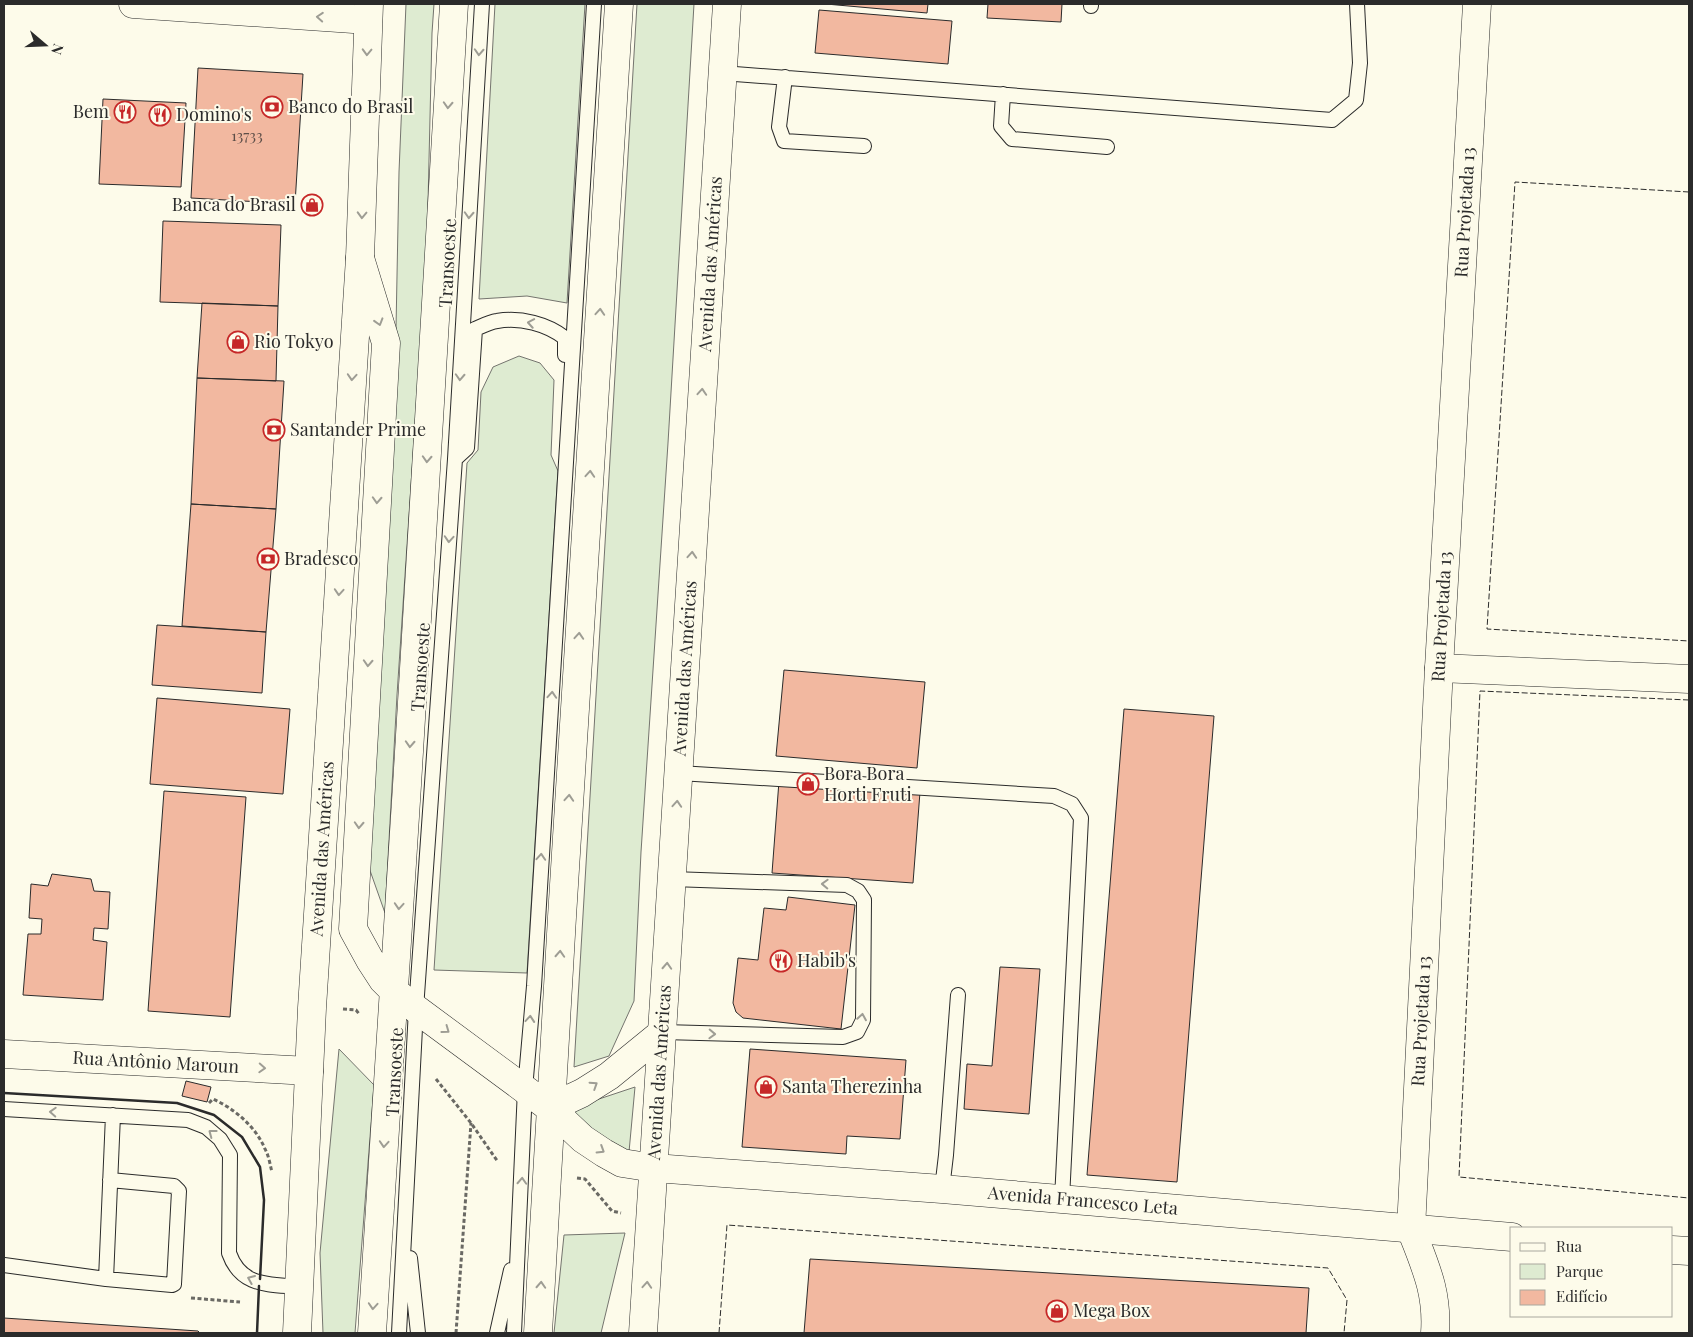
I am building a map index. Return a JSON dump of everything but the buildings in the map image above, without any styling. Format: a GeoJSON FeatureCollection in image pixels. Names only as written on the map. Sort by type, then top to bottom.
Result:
{"type":"FeatureCollection","features":[{"type":"Feature","properties":{"kind":"main road"},"geometry":{"type":"LineString","coordinates":[[133,4],[369,12]]}},
{"type":"Feature","properties":{"kind":"main road"},"geometry":{"type":"LineString","coordinates":[[372,1333],[454,4]]}},
{"type":"Feature","properties":{"kind":"main road"},"geometry":{"type":"LineString","coordinates":[[538,1333],[535,1173],[550,1108],[619,4]]}},
{"type":"Feature","properties":{"kind":"main road","name":"Avenida das Américas"},"geometry":{"type":"LineString","coordinates":[[643,1333],[727,4]]}},
{"type":"Feature","properties":{"kind":"main road","name":"Rua Projetada 13"},"geometry":{"type":"LineString","coordinates":[[1411,1229],[1439,668],[1477,4]]}},
{"type":"Feature","properties":{"kind":"main road","name":"Avenida das Américas"},"geometry":{"type":"LineString","coordinates":[[296,1333],[309,1071],[360,258],[369,12]]}},
{"type":"Feature","properties":{"kind":"main road","name":"Avenida Francesco Leta"},"geometry":{"type":"LineString","coordinates":[[360,258],[386,343],[353,929],[383,980],[393,990],[550,1108],[583,1139],[622,1162],[654,1168],[942,1189],[1510,1237]]}},
{"type":"Feature","properties":{"kind":"main road"},"geometry":{"type":"LineString","coordinates":[[1439,668],[1689,679]]}},
{"type":"Feature","properties":{"kind":"main road"},"geometry":{"type":"LineString","coordinates":[[550,1108],[582,1093],[609,1076],[663,1032]]}},
{"type":"Feature","properties":{"kind":"main road","name":"Rua Antônio Maroun"},"geometry":{"type":"LineString","coordinates":[[4,1054],[309,1071]]}},
{"type":"Feature","properties":{"kind":"main road"},"geometry":{"type":"LineString","coordinates":[[1411,1229],[1432,1283],[1436,1333]]}},
{"type":"Feature","properties":{"kind":"main road"},"geometry":{"type":"LineString","coordinates":[[1673,1250],[1689,1252]]}},
{"type":"Feature","properties":{"kind":"lane","name":"Transoeste"},"geometry":{"type":"LineString","coordinates":[[399,1333],[416,1009],[455,459],[482,4]]}},
{"type":"Feature","properties":{"kind":"lane"},"geometry":{"type":"LineString","coordinates":[[497,1333],[535,1173],[525,1089],[534,986],[594,4]]}},
{"type":"Feature","properties":{"kind":"lane"},"geometry":{"type":"LineString","coordinates":[[722,73],[1332,120],[1356,100],[1360,63],[1357,4]]}},
{"type":"Feature","properties":{"kind":"lane"},"geometry":{"type":"LineString","coordinates":[[785,77],[779,127],[784,141],[864,146]]}},
{"type":"Feature","properties":{"kind":"lane"},"geometry":{"type":"LineString","coordinates":[[1003,94],[1000,126],[1012,139],[1107,147]]}},
{"type":"Feature","properties":{"kind":"lane"},"geometry":{"type":"LineString","coordinates":[[455,459],[467,448],[475,329],[497,321],[518,320],[538,323],[566,338],[559,451],[566,469]]}},
{"type":"Feature","properties":{"kind":"lane"},"geometry":{"type":"LineString","coordinates":[[679,773],[1054,796],[1072,804],[1082,818],[1062,1199]]}},
{"type":"Feature","properties":{"kind":"lane"},"geometry":{"type":"LineString","coordinates":[[663,1032],[843,1038],[857,1032],[863,1020],[864,900],[858,891],[847,885],[672,879]]}},
{"type":"Feature","properties":{"kind":"lane"},"geometry":{"type":"LineString","coordinates":[[942,1189],[958,995]]}},
{"type":"Feature","properties":{"kind":"lane"},"geometry":{"type":"LineString","coordinates":[[4,1109],[188,1120],[206,1128],[220,1139],[230,1155],[229,1253],[234,1266],[242,1275],[259,1282],[299,1287]]}},
{"type":"Feature","properties":{"kind":"lane"},"geometry":{"type":"LineString","coordinates":[[106,1279],[113,1115]]}},
{"type":"Feature","properties":{"kind":"lane"},"geometry":{"type":"LineString","coordinates":[[4,1265],[106,1279],[174,1284],[179,1191],[174,1186],[110,1180]]}},
{"type":"Feature","properties":{"kind":"lane"},"geometry":{"type":"LineString","coordinates":[[406,1222],[418,1333]]}},
{"type":"Feature","properties":{"kind":"lane"},"geometry":{"type":"LineString","coordinates":[[514,1333],[520,1230]]}},
{"type":"Feature","properties":{"kind":"path"},"geometry":{"type":"LineString","coordinates":[[414,1072],[431,1073],[471,1123],[503,1169],[584,1179],[612,1211],[651,1217]]}},
{"type":"Feature","properties":{"kind":"path"},"geometry":{"type":"LineString","coordinates":[[207,1105],[213,1099],[224,1104],[246,1121],[265,1148],[273,1173]]}},
{"type":"Feature","properties":{"kind":"path"},"geometry":{"type":"LineString","coordinates":[[456,1333],[471,1123]]}},
{"type":"Feature","properties":{"kind":"green space"},"geometry":{"type":"Polygon","coordinates":[[[406,4],[434,4],[427,245],[397,695],[385,913],[367,862],[395,381],[399,172],[406,4]]]}},
{"type":"Feature","properties":{"kind":"green space"},"geometry":{"type":"Polygon","coordinates":[[[495,4],[585,4],[567,303],[527,296],[479,299],[495,4]]]}},
{"type":"Feature","properties":{"kind":"green space"},"geometry":{"type":"Polygon","coordinates":[[[637,4],[694,4],[641,852],[634,1001],[609,1056],[574,1067],[637,4]]]}},
{"type":"Feature","properties":{"kind":"green space"},"geometry":{"type":"Polygon","coordinates":[[[519,356],[540,363],[554,380],[551,455],[558,471],[527,973],[434,970],[467,463],[478,450],[481,392],[493,367],[519,356]]]}},
{"type":"Feature","properties":{"kind":"green space"},"geometry":{"type":"Polygon","coordinates":[[[339,1049],[374,1085],[355,1333],[323,1333],[320,1253],[339,1049]]]}},
{"type":"Feature","properties":{"kind":"green space"},"geometry":{"type":"Polygon","coordinates":[[[635,1087],[629,1152],[574,1120],[575,1107],[635,1087]]]}},
{"type":"Feature","properties":{"kind":"green space"},"geometry":{"type":"Polygon","coordinates":[[[625,1233],[601,1333],[554,1333],[564,1235],[625,1233]]]}},
{"type":"Feature","properties":{"kind":"fence"},"geometry":{"type":"LineString","coordinates":[[1689,192],[1515,182],[1487,629],[1689,641]]}},
{"type":"Feature","properties":{"kind":"fence"},"geometry":{"type":"LineString","coordinates":[[1689,700],[1480,691],[1459,1177],[1689,1198]]}},
{"type":"Feature","properties":{"kind":"fence"},"geometry":{"type":"LineString","coordinates":[[719,1333],[727,1225],[1328,1268],[1347,1300],[1344,1333]]}},
{"type":"Feature","properties":{"kind":"wall"},"geometry":{"type":"LineString","coordinates":[[4,1093],[177,1103],[214,1115],[242,1137],[260,1167],[264,1200],[260,1279]]}},
{"type":"Feature","properties":{"kind":"wall"},"geometry":{"type":"LineString","coordinates":[[257,1333],[259,1286]]}},
{"type":"Feature","properties":{"kind":"place","name":"Banco do Brasil"},"geometry":{"type":"Point","coordinates":[272,107]}},
{"type":"Feature","properties":{"kind":"place","name":"Bem"},"geometry":{"type":"Point","coordinates":[125,112]}},
{"type":"Feature","properties":{"kind":"place","name":"Domino's"},"geometry":{"type":"Point","coordinates":[160,115]}},
{"type":"Feature","properties":{"kind":"place","name":"Banca do Brasil"},"geometry":{"type":"Point","coordinates":[312,205]}},
{"type":"Feature","properties":{"kind":"place","name":"Rio Tokyo"},"geometry":{"type":"Point","coordinates":[238,342]}},
{"type":"Feature","properties":{"kind":"place","name":"Santander Prime"},"geometry":{"type":"Point","coordinates":[274,430]}},
{"type":"Feature","properties":{"kind":"place","name":"Bradesco"},"geometry":{"type":"Point","coordinates":[268,559]}},
{"type":"Feature","properties":{"kind":"place","name":"Bora Bora Horti Fruti"},"geometry":{"type":"Point","coordinates":[808,784]}},
{"type":"Feature","properties":{"kind":"place","name":"Habib's"},"geometry":{"type":"Point","coordinates":[781,961]}},
{"type":"Feature","properties":{"kind":"place","name":"Santa Therezinha"},"geometry":{"type":"Point","coordinates":[766,1087]}},
{"type":"Feature","properties":{"kind":"place","name":"Mega Box"},"geometry":{"type":"Point","coordinates":[1057,1311]}}]}
